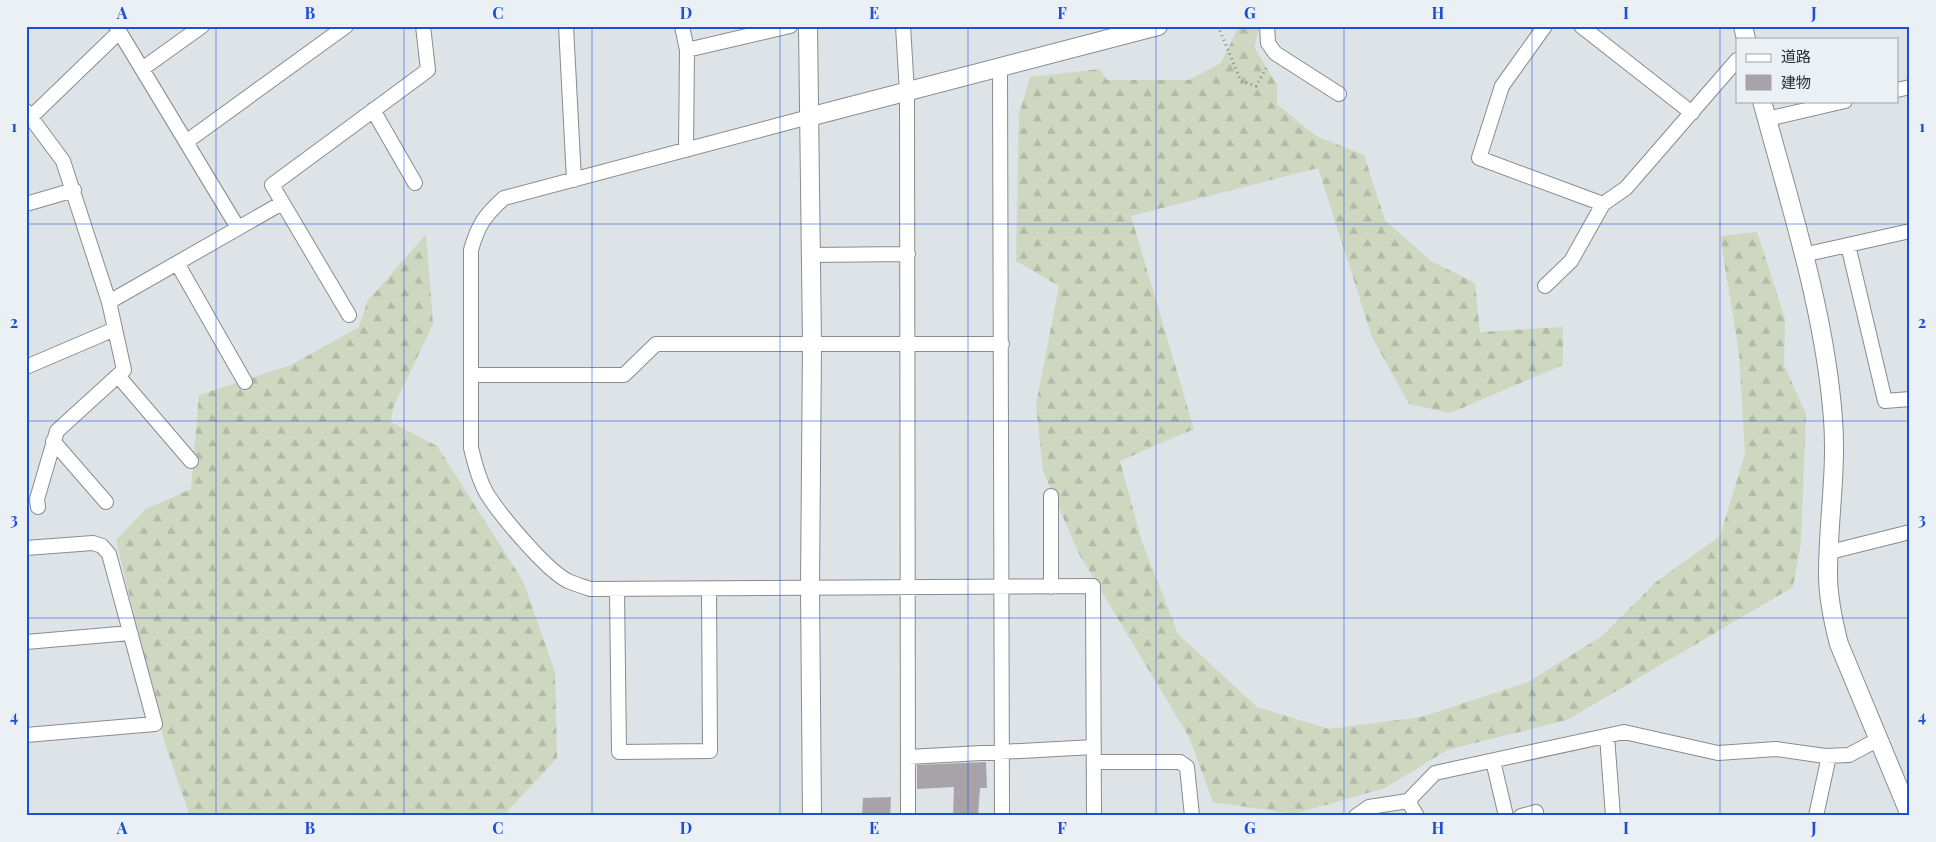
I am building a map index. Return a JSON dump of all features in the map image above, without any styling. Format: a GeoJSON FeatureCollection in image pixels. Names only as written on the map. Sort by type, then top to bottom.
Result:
{"type":"FeatureCollection","features":[{"type":"Feature","properties":{"kind":"street"},"geometry":{"type":"LineString","coordinates":[[142,69],[202,26]]}},
{"type":"Feature","properties":{"kind":"street"},"geometry":{"type":"LineString","coordinates":[[186,142],[346,26]]}},
{"type":"Feature","properties":{"kind":"street"},"geometry":{"type":"LineString","coordinates":[[349,315],[272,185],[428,70],[423,26]]}},
{"type":"Feature","properties":{"kind":"street"},"geometry":{"type":"LineString","coordinates":[[566,26],[574,180]]}},
{"type":"Feature","properties":{"kind":"street"},"geometry":{"type":"LineString","coordinates":[[682,26],[686,50],[686,150]]}},
{"type":"Feature","properties":{"kind":"street"},"geometry":{"type":"LineString","coordinates":[[686,50],[790,26]]}},
{"type":"Feature","properties":{"kind":"street"},"geometry":{"type":"LineString","coordinates":[[808,26],[812,344],[810,588],[812,816]]}},
{"type":"Feature","properties":{"kind":"street"},"geometry":{"type":"LineString","coordinates":[[904,26],[908,92],[908,816]]}},
{"type":"Feature","properties":{"kind":"street"},"geometry":{"type":"LineString","coordinates":[[1094,816],[1093,586],[617,590],[590,589],[567,580],[549,568],[487,494],[476,470],[471,448],[471,250],[476,233],[486,214],[504,198],[1158,26]]}},
{"type":"Feature","properties":{"kind":"street"},"geometry":{"type":"LineString","coordinates":[[1267,26],[1268,43],[1275,53],[1339,94]]}},
{"type":"Feature","properties":{"kind":"street"},"geometry":{"type":"LineString","coordinates":[[1544,26],[1502,86],[1479,158],[1603,204]]}},
{"type":"Feature","properties":{"kind":"street"},"geometry":{"type":"LineString","coordinates":[[1581,26],[1692,113]]}},
{"type":"Feature","properties":{"kind":"street"},"geometry":{"type":"LineString","coordinates":[[38,507],[37,499],[57,431],[113,379],[119,377],[124,370],[109,302],[64,161],[29,114],[117,29],[238,228]]}},
{"type":"Feature","properties":{"kind":"street"},"geometry":{"type":"LineString","coordinates":[[1545,286],[1571,260],[1603,204],[1626,188],[1736,61]]}},
{"type":"Feature","properties":{"kind":"street"},"geometry":{"type":"LineString","coordinates":[[1000,69],[1002,816]]}},
{"type":"Feature","properties":{"kind":"street"},"geometry":{"type":"LineString","coordinates":[[1762,102],[1803,255],[1827,358],[1836,463],[1829,598],[1839,644],[1910,815]]}},
{"type":"Feature","properties":{"kind":"street"},"geometry":{"type":"LineString","coordinates":[[1767,119],[1841,102]]}},
{"type":"Feature","properties":{"kind":"street"},"geometry":{"type":"LineString","coordinates":[[374,110],[415,183]]}},
{"type":"Feature","properties":{"kind":"street"},"geometry":{"type":"LineString","coordinates":[[26,204],[74,190]]}},
{"type":"Feature","properties":{"kind":"street"},"geometry":{"type":"LineString","coordinates":[[109,302],[282,203]]}},
{"type":"Feature","properties":{"kind":"street"},"geometry":{"type":"LineString","coordinates":[[1803,255],[1910,231]]}},
{"type":"Feature","properties":{"kind":"street"},"geometry":{"type":"LineString","coordinates":[[1848,245],[1885,401],[1910,399]]}},
{"type":"Feature","properties":{"kind":"street"},"geometry":{"type":"LineString","coordinates":[[811,255],[908,254]]}},
{"type":"Feature","properties":{"kind":"street"},"geometry":{"type":"LineString","coordinates":[[177,263],[245,382]]}},
{"type":"Feature","properties":{"kind":"street"},"geometry":{"type":"LineString","coordinates":[[27,364],[115,329]]}},
{"type":"Feature","properties":{"kind":"street"},"geometry":{"type":"LineString","coordinates":[[471,375],[624,375],[656,344],[1002,344]]}},
{"type":"Feature","properties":{"kind":"street"},"geometry":{"type":"LineString","coordinates":[[119,377],[191,461]]}},
{"type":"Feature","properties":{"kind":"street"},"geometry":{"type":"LineString","coordinates":[[53,441],[106,502]]}},
{"type":"Feature","properties":{"kind":"street"},"geometry":{"type":"LineString","coordinates":[[1051,496],[1052,587]]}},
{"type":"Feature","properties":{"kind":"street"},"geometry":{"type":"LineString","coordinates":[[1830,552],[1910,532]]}},
{"type":"Feature","properties":{"kind":"street"},"geometry":{"type":"LineString","coordinates":[[26,548],[93,543],[102,546],[109,554],[155,724],[26,734]]}},
{"type":"Feature","properties":{"kind":"street"},"geometry":{"type":"LineString","coordinates":[[617,590],[619,752],[710,751],[708,589]]}},
{"type":"Feature","properties":{"kind":"street"},"geometry":{"type":"LineString","coordinates":[[26,642],[130,633]]}},
{"type":"Feature","properties":{"kind":"street"},"geometry":{"type":"LineString","coordinates":[[1356,816],[1369,807],[1408,801],[1435,773],[1624,732],[1718,753],[1776,749],[1829,756],[1848,755],[1879,739]]}},
{"type":"Feature","properties":{"kind":"street"},"geometry":{"type":"LineString","coordinates":[[1607,736],[1613,816]]}},
{"type":"Feature","properties":{"kind":"street"},"geometry":{"type":"LineString","coordinates":[[908,757],[1094,747]]}},
{"type":"Feature","properties":{"kind":"street"},"geometry":{"type":"LineString","coordinates":[[1816,816],[1829,756]]}},
{"type":"Feature","properties":{"kind":"street"},"geometry":{"type":"LineString","coordinates":[[1493,761],[1506,816]]}},
{"type":"Feature","properties":{"kind":"street"},"geometry":{"type":"LineString","coordinates":[[1094,762],[1180,762],[1187,767],[1192,816]]}},
{"type":"Feature","properties":{"kind":"street"},"geometry":{"type":"LineString","coordinates":[[1408,801],[1417,816]]}},
{"type":"Feature","properties":{"kind":"street"},"geometry":{"type":"LineString","coordinates":[[1521,816],[1536,812]]}},
{"type":"Feature","properties":{"kind":"path"},"geometry":{"type":"LineString","coordinates":[[1218,26],[1241,81],[1256,86],[1275,53]]}},
{"type":"Feature","properties":{"kind":"green space"},"geometry":{"type":"Polygon","coordinates":[[[1239,26],[1260,26],[1254,47],[1277,85],[1277,104],[1316,136],[1364,155],[1385,220],[1431,261],[1475,283],[1480,332],[1563,327],[1563,365],[1450,413],[1409,404],[1372,337],[1318,168],[1131,216],[1194,429],[1120,461],[1142,542],[1178,634],[1257,707],[1329,729],[1421,717],[1528,682],[1602,636],[1656,582],[1720,536],[1745,454],[1739,353],[1720,236],[1757,232],[1785,319],[1784,365],[1806,414],[1801,543],[1793,587],[1567,720],[1447,750],[1385,788],[1294,814],[1213,802],[1189,737],[1079,554],[1043,471],[1036,405],[1059,286],[1016,261],[1019,114],[1030,77],[1100,69],[1107,80],[1189,80],[1221,63],[1239,26]]]}},
{"type":"Feature","properties":{"kind":"green space"},"geometry":{"type":"Polygon","coordinates":[[[426,234],[433,324],[393,408],[391,422],[437,446],[523,581],[555,672],[557,758],[503,816],[190,816],[165,744],[116,540],[146,509],[191,489],[199,395],[291,365],[359,327],[367,302],[426,234]]]}},
{"type":"Feature","properties":{"kind":"building"},"geometry":{"type":"Polygon","coordinates":[[[986,762],[987,788],[980,788],[978,816],[953,816],[954,787],[917,789],[917,765],[986,762]]]}},
{"type":"Feature","properties":{"kind":"building"},"geometry":{"type":"Polygon","coordinates":[[[891,797],[890,816],[862,816],[863,798],[891,797]]]}}]}
